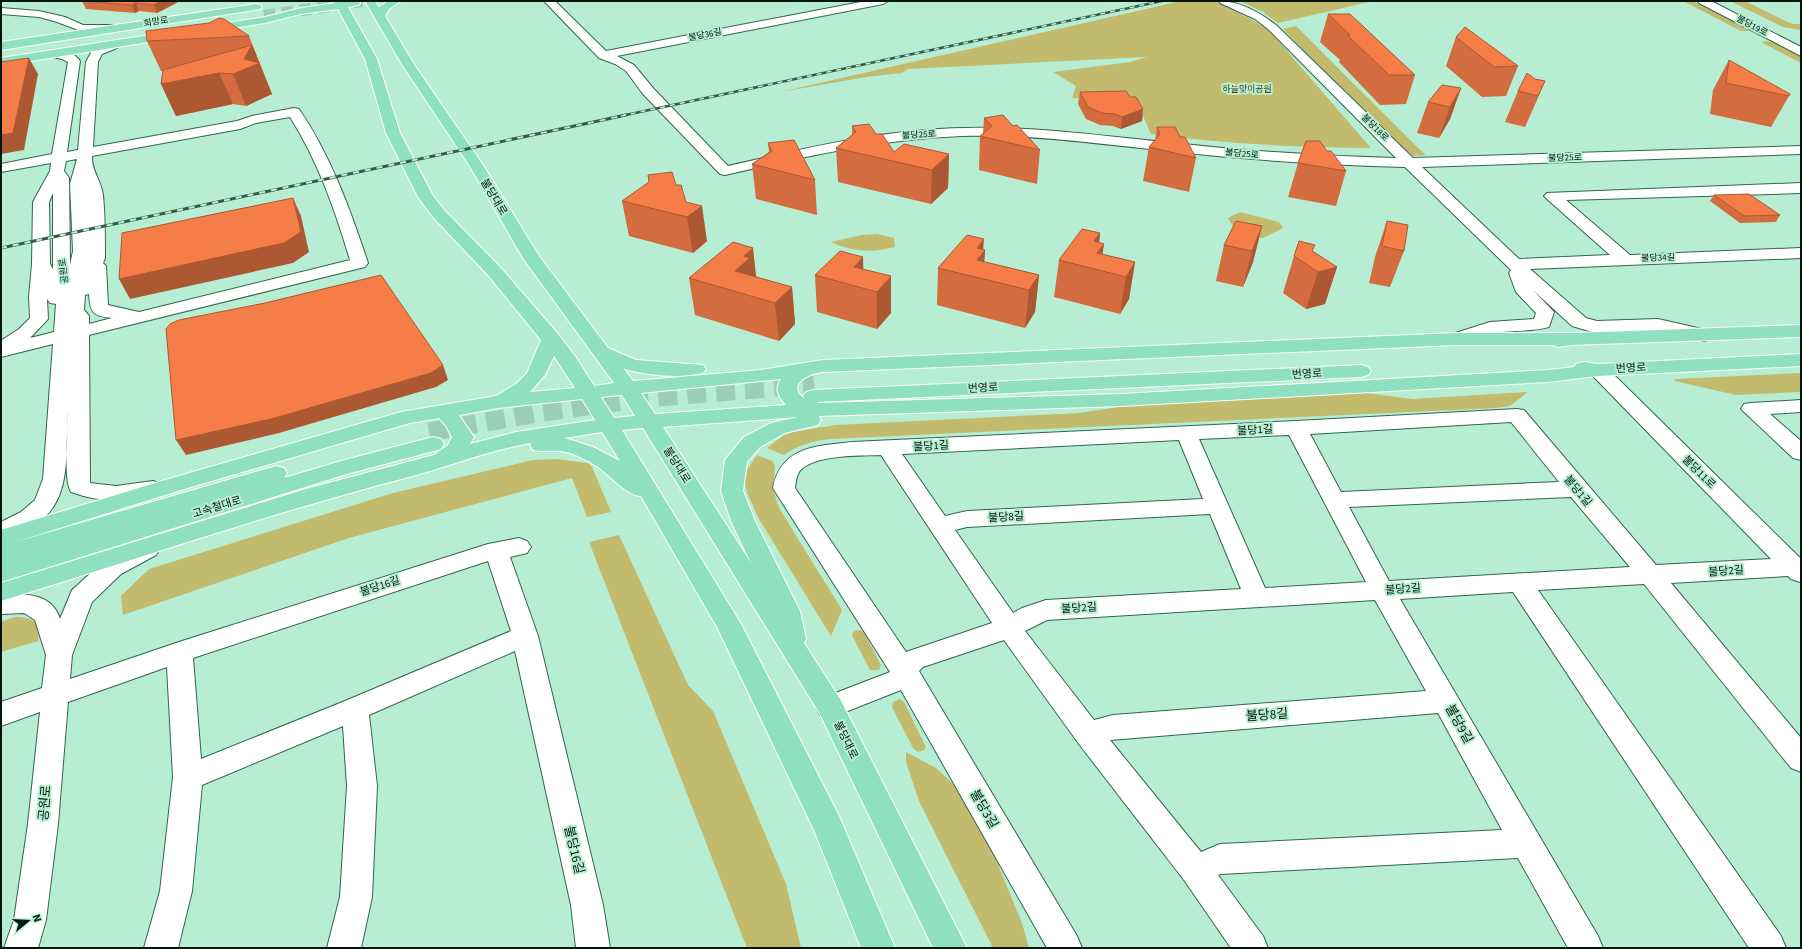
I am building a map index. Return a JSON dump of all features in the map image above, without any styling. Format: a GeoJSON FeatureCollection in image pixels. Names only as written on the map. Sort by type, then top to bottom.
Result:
{"type":"FeatureCollection","features":[{"type":"Feature","properties":{"kind":"main road","name":"희망로"},"geometry":{"type":"LineString","coordinates":[[1,62],[114,44],[311,1]]}},
{"type":"Feature","properties":{"kind":"main road","name":"희망로"},"geometry":{"type":"LineString","coordinates":[[1,46],[114,28],[273,9],[301,11],[340,3],[365,1]]}},
{"type":"Feature","properties":{"kind":"main road","name":"불당대로"},"geometry":{"type":"LineString","coordinates":[[370,1],[409,66],[476,165],[538,270],[602,351],[628,388],[830,707],[950,948]]}},
{"type":"Feature","properties":{"kind":"main road"},"geometry":{"type":"LineString","coordinates":[[379,16],[385,7],[396,1]]}},
{"type":"Feature","properties":{"kind":"main road"},"geometry":{"type":"LineString","coordinates":[[340,3],[371,58],[393,133],[426,197],[439,214],[494,271],[551,338],[589,392],[731,630],[828,826],[878,948]]}},
{"type":"Feature","properties":{"kind":"main road","name":"희망로"},"geometry":{"type":"LineString","coordinates":[[1,58],[273,9],[331,16],[352,22]]}},
{"type":"Feature","properties":{"kind":"main road"},"geometry":{"type":"LineString","coordinates":[[1,50],[273,9]]}},
{"type":"Feature","properties":{"kind":"main road","name":"번영로"},"geometry":{"type":"LineString","coordinates":[[817,397],[1510,348],[1572,339],[1801,331]]}},
{"type":"Feature","properties":{"kind":"main road"},"geometry":{"type":"LineString","coordinates":[[499,402],[520,392],[535,378],[545,358],[551,338]]}},
{"type":"Feature","properties":{"kind":"main road"},"geometry":{"type":"LineString","coordinates":[[602,351],[612,359],[629,364],[662,369],[703,369],[803,365],[823,366],[1456,338],[1572,339]]}},
{"type":"Feature","properties":{"kind":"main road","name":"번영로"},"geometry":{"type":"LineString","coordinates":[[817,397],[1535,364],[1598,370],[1801,360]]}},
{"type":"Feature","properties":{"kind":"main road"},"geometry":{"type":"LineString","coordinates":[[1,538],[173,485],[408,417],[499,402],[761,376],[823,366]]}},
{"type":"Feature","properties":{"kind":"main road"},"geometry":{"type":"LineString","coordinates":[[817,397],[808,407],[794,402],[787,393],[786,387],[791,377],[799,372],[823,366]]}},
{"type":"Feature","properties":{"kind":"main road"},"geometry":{"type":"LineString","coordinates":[[795,652],[787,611],[743,520],[732,491],[736,460],[752,442],[778,428],[850,410],[1129,399],[1548,376],[1598,370]]}},
{"type":"Feature","properties":{"kind":"main road"},"geometry":{"type":"LineString","coordinates":[[430,447],[472,450],[516,439],[649,421],[722,415],[817,397],[850,410]]}},
{"type":"Feature","properties":{"kind":"main road"},"geometry":{"type":"LineString","coordinates":[[430,447],[456,450],[463,437],[455,423],[444,411]]}},
{"type":"Feature","properties":{"kind":"main road"},"geometry":{"type":"LineString","coordinates":[[1,592],[314,494],[430,447],[564,444],[591,453],[629,479],[663,514]]}},
{"type":"Feature","properties":{"kind":"main road","name":"고속철대로"},"geometry":{"type":"LineString","coordinates":[[1,555],[342,453],[430,447]]}},
{"type":"Feature","properties":{"kind":"main road","name":"고속철대로"},"geometry":{"type":"LineString","coordinates":[[1,573],[341,468],[430,447]]}},
{"type":"Feature","properties":{"kind":"street"},"geometry":{"type":"LineString","coordinates":[[549,1],[629,82],[636,93],[662,121],[698,144]]}},
{"type":"Feature","properties":{"kind":"street","name":"불당36길"},"geometry":{"type":"LineString","coordinates":[[603,55],[883,1]]}},
{"type":"Feature","properties":{"kind":"street","name":"불당19로"},"geometry":{"type":"LineString","coordinates":[[1704,1],[1801,52]]}},
{"type":"Feature","properties":{"kind":"street","name":"불당19로"},"geometry":{"type":"LineString","coordinates":[[1718,1],[1794,39]]}},
{"type":"Feature","properties":{"kind":"street","name":"불당18로"},"geometry":{"type":"LineString","coordinates":[[1226,2],[1258,17],[1272,27],[1409,163],[1515,264],[1579,322],[1596,327],[1658,325],[1704,335]]}},
{"type":"Feature","properties":{"kind":"street"},"geometry":{"type":"LineString","coordinates":[[1,11],[40,14],[61,19],[86,29],[114,28]]}},
{"type":"Feature","properties":{"kind":"street"},"geometry":{"type":"LineString","coordinates":[[25,42],[60,32],[68,22]]}},
{"type":"Feature","properties":{"kind":"street"},"geometry":{"type":"LineString","coordinates":[[1773,37],[1794,39]]}},
{"type":"Feature","properties":{"kind":"street","name":"공원로"},"geometry":{"type":"LineString","coordinates":[[114,44],[97,52],[92,62],[85,155],[78,184],[81,251],[74,321],[79,487],[91,492],[132,493],[173,485]]}},
{"type":"Feature","properties":{"kind":"street","name":"공원로"},"geometry":{"type":"LineString","coordinates":[[57,54],[71,58],[74,61],[59,160],[61,178],[62,272],[74,321]]}},
{"type":"Feature","properties":{"kind":"street"},"geometry":{"type":"LineString","coordinates":[[603,55],[619,61],[663,91],[686,114],[696,133],[698,144]]}},
{"type":"Feature","properties":{"kind":"street"},"geometry":{"type":"LineString","coordinates":[[1,168],[59,160],[240,125],[252,120],[294,112],[312,139],[342,210],[359,263],[141,316],[74,321]]}},
{"type":"Feature","properties":{"kind":"street","name":"불당25로"},"geometry":{"type":"LineString","coordinates":[[698,144],[725,171],[851,144],[899,136],[963,132],[1036,133],[1290,158],[1346,162],[1409,163],[1801,150]]}},
{"type":"Feature","properties":{"kind":"street"},"geometry":{"type":"LineString","coordinates":[[1778,151],[1801,166]]}},
{"type":"Feature","properties":{"kind":"street"},"geometry":{"type":"LineString","coordinates":[[85,155],[95,194],[99,308],[107,312],[141,316]]}},
{"type":"Feature","properties":{"kind":"street"},"geometry":{"type":"LineString","coordinates":[[1,163],[59,160]]}},
{"type":"Feature","properties":{"kind":"street"},"geometry":{"type":"LineString","coordinates":[[1,349],[15,341],[39,319],[38,297],[42,202],[59,160]]}},
{"type":"Feature","properties":{"kind":"street"},"geometry":{"type":"LineString","coordinates":[[1626,260],[1552,196],[1801,188]]}},
{"type":"Feature","properties":{"kind":"street","name":"불당34길"},"geometry":{"type":"LineString","coordinates":[[1515,264],[1801,253]]}},
{"type":"Feature","properties":{"kind":"street"},"geometry":{"type":"LineString","coordinates":[[74,321],[85,310],[85,282],[97,258]]}},
{"type":"Feature","properties":{"kind":"street"},"geometry":{"type":"LineString","coordinates":[[40,264],[52,280],[57,301],[74,321]]}},
{"type":"Feature","properties":{"kind":"street"},"geometry":{"type":"LineString","coordinates":[[1456,338],[1490,328],[1525,326],[1542,323],[1545,312],[1525,292],[1515,264]]}},
{"type":"Feature","properties":{"kind":"street","name":"공원로"},"geometry":{"type":"LineString","coordinates":[[1,532],[30,518],[45,504],[54,479],[62,336],[74,321]]}},
{"type":"Feature","properties":{"kind":"street"},"geometry":{"type":"LineString","coordinates":[[1,349],[62,336]]}},
{"type":"Feature","properties":{"kind":"street","name":"불당11로"},"geometry":{"type":"LineString","coordinates":[[1598,370],[1798,569]]}},
{"type":"Feature","properties":{"kind":"street"},"geometry":{"type":"LineString","coordinates":[[1801,406],[1751,409],[1801,453]]}},
{"type":"Feature","properties":{"kind":"street","name":"불당1길"},"geometry":{"type":"LineString","coordinates":[[906,673],[784,488],[784,477],[792,464],[812,454],[852,449],[1296,428],[1517,415],[1576,489],[1651,576],[1801,759]]}},
{"type":"Feature","properties":{"kind":"street","name":"불당9길"},"geometry":{"type":"LineString","coordinates":[[1296,428],[1382,590],[1586,948]]}},
{"type":"Feature","properties":{"kind":"street"},"geometry":{"type":"LineString","coordinates":[[1186,433],[1258,597]]}},
{"type":"Feature","properties":{"kind":"street"},"geometry":{"type":"LineString","coordinates":[[887,448],[1008,628],[1089,735],[1195,868],[1251,948]]}},
{"type":"Feature","properties":{"kind":"street"},"geometry":{"type":"LineString","coordinates":[[1334,500],[1576,489]]}},
{"type":"Feature","properties":{"kind":"street","name":"불당8길"},"geometry":{"type":"LineString","coordinates":[[940,527],[955,521],[967,519],[1217,506]]}},
{"type":"Feature","properties":{"kind":"street"},"geometry":{"type":"LineString","coordinates":[[59,655],[81,597],[112,568],[161,542]]}},
{"type":"Feature","properties":{"kind":"street","name":"불당16길"},"geometry":{"type":"LineString","coordinates":[[1,714],[179,652],[507,548],[525,636],[587,905],[592,948]]}},
{"type":"Feature","properties":{"kind":"street","name":"불당2길"},"geometry":{"type":"LineString","coordinates":[[830,707],[906,673],[914,660],[1008,628],[1030,615],[1046,610],[1519,582],[1798,569]]}},
{"type":"Feature","properties":{"kind":"street"},"geometry":{"type":"LineString","coordinates":[[1519,582],[1768,948]]}},
{"type":"Feature","properties":{"kind":"street"},"geometry":{"type":"LineString","coordinates":[[1,604],[28,603],[46,614],[59,655]]}},
{"type":"Feature","properties":{"kind":"street"},"geometry":{"type":"LineString","coordinates":[[188,777],[355,709],[525,636]]}},
{"type":"Feature","properties":{"kind":"street"},"geometry":{"type":"LineString","coordinates":[[161,948],[176,891],[188,777],[179,652]]}},
{"type":"Feature","properties":{"kind":"street","name":"공원로"},"geometry":{"type":"LineString","coordinates":[[21,948],[30,920],[43,824],[59,655]]}},
{"type":"Feature","properties":{"kind":"street","name":"불당3길"},"geometry":{"type":"LineString","coordinates":[[906,673],[1065,948]]}},
{"type":"Feature","properties":{"kind":"street","name":"불당8길"},"geometry":{"type":"LineString","coordinates":[[1089,735],[1100,730],[1113,727],[1446,701]]}},
{"type":"Feature","properties":{"kind":"street"},"geometry":{"type":"LineString","coordinates":[[344,948],[356,897],[362,786],[355,709]]}},
{"type":"Feature","properties":{"kind":"street"},"geometry":{"type":"LineString","coordinates":[[1195,868],[1220,859],[1526,843]]}},
{"type":"Feature","properties":{"kind":"green space","name":"하늘맞이공원"},"geometry":{"type":"Polygon","coordinates":[[[1181,1],[1215,1],[1266,27],[1371,148],[1261,144],[1151,134],[1136,100],[1072,98],[1076,86],[1053,72],[1130,62],[1147,57],[908,69],[902,73],[866,77],[780,92],[1181,1]]]}},
{"type":"Feature","properties":{"kind":"green space"},"geometry":{"type":"Polygon","coordinates":[[[1240,1],[1373,1],[1278,23],[1263,12],[1240,1]]]}},
{"type":"Feature","properties":{"kind":"green space"},"geometry":{"type":"Polygon","coordinates":[[[1683,1],[1693,1],[1749,29],[1748,31],[1741,31],[1683,1]]]}},
{"type":"Feature","properties":{"kind":"green space"},"geometry":{"type":"Polygon","coordinates":[[[1730,1],[1745,1],[1792,24],[1801,24],[1801,30],[1783,27],[1730,1]]]}},
{"type":"Feature","properties":{"kind":"green space"},"geometry":{"type":"Polygon","coordinates":[[[1296,26],[1426,155],[1410,156],[1401,153],[1283,29],[1296,26]]]}},
{"type":"Feature","properties":{"kind":"green space"},"geometry":{"type":"Polygon","coordinates":[[[1767,41],[1775,43],[1801,56],[1801,63],[1761,42],[1767,41]]]}},
{"type":"Feature","properties":{"kind":"green space"},"geometry":{"type":"Polygon","coordinates":[[[1240,212],[1279,222],[1283,228],[1263,238],[1238,235],[1228,218],[1240,212]]]}},
{"type":"Feature","properties":{"kind":"green space"},"geometry":{"type":"Polygon","coordinates":[[[877,234],[894,238],[895,247],[870,251],[854,250],[831,242],[862,235],[877,234]]]}},
{"type":"Feature","properties":{"kind":"green space"},"geometry":{"type":"Polygon","coordinates":[[[1801,373],[1801,392],[1736,395],[1675,381],[1675,379],[1801,373]]]}},
{"type":"Feature","properties":{"kind":"green space"},"geometry":{"type":"Polygon","coordinates":[[[1528,392],[1510,406],[1496,408],[830,439],[806,444],[784,455],[767,448],[784,435],[792,432],[836,425],[1079,413],[1125,406],[1365,393],[1413,399],[1528,392]]]}},
{"type":"Feature","properties":{"kind":"green space"},"geometry":{"type":"Polygon","coordinates":[[[757,455],[772,461],[775,466],[773,489],[779,508],[842,610],[831,636],[759,519],[748,495],[744,481],[747,470],[757,455]]]}},
{"type":"Feature","properties":{"kind":"green space"},"geometry":{"type":"Polygon","coordinates":[[[556,459],[588,463],[592,467],[611,512],[587,517],[572,478],[349,538],[123,615],[121,596],[149,569],[393,493],[533,460],[556,459]]]}},
{"type":"Feature","properties":{"kind":"green space"},"geometry":{"type":"Polygon","coordinates":[[[619,535],[688,685],[713,711],[786,884],[801,948],[747,948],[589,542],[619,535]]]}},
{"type":"Feature","properties":{"kind":"green space"},"geometry":{"type":"Polygon","coordinates":[[[14,617],[28,618],[40,626],[38,641],[1,652],[1,622],[14,617]]]}},
{"type":"Feature","properties":{"kind":"green space"},"geometry":{"type":"Polygon","coordinates":[[[859,630],[864,632],[881,665],[879,670],[870,670],[852,635],[854,631],[859,630]]]}},
{"type":"Feature","properties":{"kind":"green space"},"geometry":{"type":"Polygon","coordinates":[[[900,699],[904,702],[926,747],[924,750],[918,752],[913,748],[892,707],[893,702],[900,699]]]}},
{"type":"Feature","properties":{"kind":"green space"},"geometry":{"type":"Polygon","coordinates":[[[906,752],[936,768],[964,794],[979,818],[1022,923],[1029,948],[993,948],[919,801],[906,762],[906,752]]]}},
{"type":"Feature","properties":{"kind":"building"},"geometry":{"type":"Polygon","coordinates":[[[82,1],[161,1],[154,5],[136,3],[132,5],[82,1]]]}},
{"type":"Feature","properties":{"kind":"building"},"geometry":{"type":"Polygon","coordinates":[[[1328,14],[1350,14],[1415,75],[1389,75],[1347,35],[1350,35],[1328,14]]]}},
{"type":"Feature","properties":{"kind":"building"},"geometry":{"type":"Polygon","coordinates":[[[219,18],[224,19],[249,36],[147,41],[146,31],[209,23],[219,18]]]}},
{"type":"Feature","properties":{"kind":"building"},"geometry":{"type":"Polygon","coordinates":[[[1465,27],[1518,66],[1494,67],[1456,37],[1465,27]]]}},
{"type":"Feature","properties":{"kind":"building"},"geometry":{"type":"Polygon","coordinates":[[[252,45],[244,59],[260,63],[233,74],[219,73],[161,84],[163,70],[252,45]]]}},
{"type":"Feature","properties":{"kind":"building"},"geometry":{"type":"Polygon","coordinates":[[[29,58],[13,133],[1,135],[1,62],[29,58]]]}},
{"type":"Feature","properties":{"kind":"building"},"geometry":{"type":"Polygon","coordinates":[[[1729,60],[1790,94],[1789,96],[1726,83],[1729,60]]]}},
{"type":"Feature","properties":{"kind":"building"},"geometry":{"type":"Polygon","coordinates":[[[1527,73],[1535,79],[1545,81],[1538,96],[1518,91],[1527,73]]]}},
{"type":"Feature","properties":{"kind":"building"},"geometry":{"type":"Polygon","coordinates":[[[1442,85],[1461,88],[1450,107],[1428,102],[1442,85]]]}},
{"type":"Feature","properties":{"kind":"building"},"geometry":{"type":"Polygon","coordinates":[[[1126,91],[1130,97],[1136,97],[1143,109],[1122,117],[1115,114],[1102,113],[1088,107],[1080,92],[1126,91]]]}},
{"type":"Feature","properties":{"kind":"building"},"geometry":{"type":"Polygon","coordinates":[[[1003,115],[1013,126],[1017,125],[1040,150],[980,136],[992,126],[984,118],[1003,115]]]}},
{"type":"Feature","properties":{"kind":"building"},"geometry":{"type":"Polygon","coordinates":[[[869,124],[876,134],[882,134],[894,152],[904,144],[949,154],[932,170],[836,148],[856,132],[852,126],[869,124]]]}},
{"type":"Feature","properties":{"kind":"building"},"geometry":{"type":"Polygon","coordinates":[[[1157,127],[1175,127],[1180,137],[1185,137],[1196,158],[1149,147],[1160,134],[1157,127]]]}},
{"type":"Feature","properties":{"kind":"building"},"geometry":{"type":"Polygon","coordinates":[[[794,140],[815,180],[752,164],[772,151],[768,143],[794,140]]]}},
{"type":"Feature","properties":{"kind":"building"},"geometry":{"type":"Polygon","coordinates":[[[1306,141],[1320,141],[1327,151],[1331,151],[1346,171],[1298,163],[1306,141]]]}},
{"type":"Feature","properties":{"kind":"building"},"geometry":{"type":"Polygon","coordinates":[[[672,172],[676,185],[681,185],[686,202],[702,206],[687,217],[622,201],[649,182],[648,175],[672,172]]]}},
{"type":"Feature","properties":{"kind":"building"},"geometry":{"type":"Polygon","coordinates":[[[1749,194],[1780,215],[1744,216],[1714,195],[1749,194]]]}},
{"type":"Feature","properties":{"kind":"building"},"geometry":{"type":"Polygon","coordinates":[[[293,198],[301,232],[284,243],[119,279],[122,233],[293,198]]]}},
{"type":"Feature","properties":{"kind":"building"},"geometry":{"type":"Polygon","coordinates":[[[1236,221],[1262,226],[1252,251],[1224,245],[1236,221]]]}},
{"type":"Feature","properties":{"kind":"building"},"geometry":{"type":"Polygon","coordinates":[[[1387,221],[1408,225],[1404,251],[1382,246],[1387,221]]]}},
{"type":"Feature","properties":{"kind":"building"},"geometry":{"type":"Polygon","coordinates":[[[1082,229],[1100,233],[1094,241],[1104,244],[1097,253],[1135,262],[1126,277],[1059,260],[1082,229]]]}},
{"type":"Feature","properties":{"kind":"building"},"geometry":{"type":"Polygon","coordinates":[[[967,235],[984,239],[977,248],[985,250],[977,260],[1039,275],[1029,290],[938,268],[967,235]]]}},
{"type":"Feature","properties":{"kind":"building"},"geometry":{"type":"Polygon","coordinates":[[[1299,241],[1315,245],[1312,251],[1337,267],[1318,272],[1294,256],[1299,241]]]}},
{"type":"Feature","properties":{"kind":"building"},"geometry":{"type":"Polygon","coordinates":[[[733,242],[753,248],[744,256],[750,258],[735,271],[792,287],[775,303],[689,278],[733,242]]]}},
{"type":"Feature","properties":{"kind":"building"},"geometry":{"type":"Polygon","coordinates":[[[840,251],[863,257],[854,267],[891,276],[877,292],[815,275],[840,251]]]}},
{"type":"Feature","properties":{"kind":"building"},"geometry":{"type":"Polygon","coordinates":[[[381,275],[443,365],[431,373],[271,419],[176,440],[166,329],[170,324],[179,320],[265,303],[381,275]]]}},
{"type":"Feature","properties":{"kind":"tunnel"},"geometry":{"type":"LineString","coordinates":[[264,16],[362,1]]}},
{"type":"Feature","properties":{"kind":"tunnel"},"geometry":{"type":"LineString","coordinates":[[429,432],[543,412],[647,398],[814,384]]}},
{"type":"Feature","properties":{"kind":"railway"},"geometry":{"type":"LineString","coordinates":[[621,116],[1162,1]]}},
{"type":"Feature","properties":{"kind":"railway"},"geometry":{"type":"LineString","coordinates":[[1,248],[626,115]]}}]}
